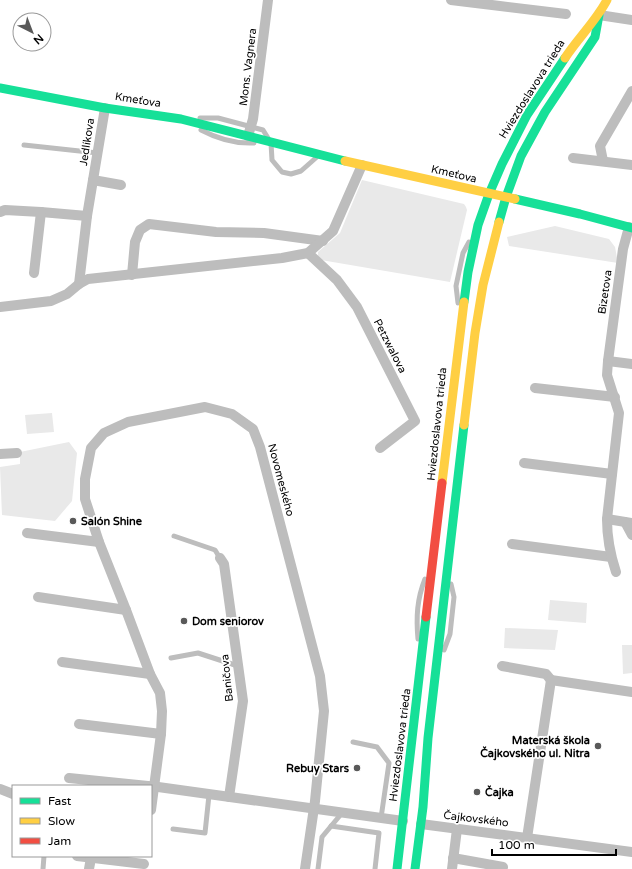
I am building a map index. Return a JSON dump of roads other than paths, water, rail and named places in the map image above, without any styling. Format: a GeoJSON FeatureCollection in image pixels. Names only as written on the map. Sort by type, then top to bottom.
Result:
{"type":"FeatureCollection","features":[{"type":"Feature","properties":{"kind":"street","name":"Mons. Vagnera"},"geometry":{"type":"LineString","coordinates":[[248,136],[252,127],[268,0]]}},
{"type":"Feature","properties":{"kind":"street"},"geometry":{"type":"LineString","coordinates":[[451,0],[566,14]]}},
{"type":"Feature","properties":{"kind":"street","name":"Hviezdoslavova trieda"},"geometry":{"type":"LineString","coordinates":[[397,869],[461,320],[468,272],[478,225],[489,194],[511,145],[527,115],[576,41],[599,15],[608,0]]}},
{"type":"Feature","properties":{"kind":"street"},"geometry":{"type":"LineString","coordinates":[[599,15],[632,20]]}},
{"type":"Feature","properties":{"kind":"street","name":"Hviezdoslavova trieda"},"geometry":{"type":"LineString","coordinates":[[415,869],[447,570],[475,333],[483,285],[506,197],[521,156],[556,94],[595,37],[599,15]]}},
{"type":"Feature","properties":{"kind":"street","name":"Kmeťova"},"geometry":{"type":"LineString","coordinates":[[0,88],[105,108],[181,119],[320,155],[506,197]]}},
{"type":"Feature","properties":{"kind":"street"},"geometry":{"type":"LineString","coordinates":[[602,161],[600,146],[632,91]]}},
{"type":"Feature","properties":{"kind":"street","name":"Jedlíkova"},"geometry":{"type":"LineString","coordinates":[[79,284],[87,216],[105,108]]}},
{"type":"Feature","properties":{"kind":"street"},"geometry":{"type":"LineString","coordinates":[[573,158],[632,165]]}},
{"type":"Feature","properties":{"kind":"street"},"geometry":{"type":"LineString","coordinates":[[0,306],[51,301],[67,294],[88,279],[308,254],[333,231],[362,165]]}},
{"type":"Feature","properties":{"kind":"street","name":"Jedlíkova"},"geometry":{"type":"LineString","coordinates":[[93,180],[121,185]]}},
{"type":"Feature","properties":{"kind":"street"},"geometry":{"type":"LineString","coordinates":[[506,197],[631,227]]}},
{"type":"Feature","properties":{"kind":"street"},"geometry":{"type":"LineString","coordinates":[[0,212],[5,210],[87,216]]}},
{"type":"Feature","properties":{"kind":"street"},"geometry":{"type":"LineString","coordinates":[[34,273],[41,212]]}},
{"type":"Feature","properties":{"kind":"street"},"geometry":{"type":"LineString","coordinates":[[132,275],[135,242],[140,230],[149,224],[216,232],[264,233],[323,241]]}},
{"type":"Feature","properties":{"kind":"street","name":"Bizetova"},"geometry":{"type":"LineString","coordinates":[[616,572],[611,557],[607,534],[607,520],[619,413],[607,375],[623,249],[631,227]]}},
{"type":"Feature","properties":{"kind":"street","name":"Petzwalova"},"geometry":{"type":"LineString","coordinates":[[308,254],[337,280],[357,307],[415,421],[380,448]]}},
{"type":"Feature","properties":{"kind":"street"},"geometry":{"type":"LineString","coordinates":[[608,361],[632,364]]}},
{"type":"Feature","properties":{"kind":"street"},"geometry":{"type":"LineString","coordinates":[[534,388],[614,397]]}},
{"type":"Feature","properties":{"kind":"street","name":"Novomeského"},"geometry":{"type":"LineString","coordinates":[[151,785],[161,734],[162,711],[160,693],[150,674],[99,542],[85,499],[85,479],[91,448],[104,433],[128,422],[205,407],[232,414],[253,429],[260,446],[320,676],[324,711],[314,808],[305,869]]}},
{"type":"Feature","properties":{"kind":"street"},"geometry":{"type":"LineString","coordinates":[[0,454],[17,453]]}},
{"type":"Feature","properties":{"kind":"street"},"geometry":{"type":"LineString","coordinates":[[524,463],[612,474]]}},
{"type":"Feature","properties":{"kind":"street"},"geometry":{"type":"LineString","coordinates":[[607,520],[629,522],[632,535]]}},
{"type":"Feature","properties":{"kind":"street"},"geometry":{"type":"LineString","coordinates":[[27,533],[99,542]]}},
{"type":"Feature","properties":{"kind":"street"},"geometry":{"type":"LineString","coordinates":[[512,544],[611,557]]}},
{"type":"Feature","properties":{"kind":"street","name":"Baničova"},"geometry":{"type":"LineString","coordinates":[[220,558],[224,564],[243,701],[229,797]]}},
{"type":"Feature","properties":{"kind":"street"},"geometry":{"type":"LineString","coordinates":[[38,597],[126,610]]}},
{"type":"Feature","properties":{"kind":"street"},"geometry":{"type":"LineString","coordinates":[[62,662],[150,674]]}},
{"type":"Feature","properties":{"kind":"street"},"geometry":{"type":"LineString","coordinates":[[502,666],[546,674],[551,680],[632,692]]}},
{"type":"Feature","properties":{"kind":"street"},"geometry":{"type":"LineString","coordinates":[[527,838],[551,680]]}},
{"type":"Feature","properties":{"kind":"street"},"geometry":{"type":"LineString","coordinates":[[79,724],[161,734]]}},
{"type":"Feature","properties":{"kind":"street"},"geometry":{"type":"LineString","coordinates":[[70,778],[141,785]]}},
{"type":"Feature","properties":{"kind":"street"},"geometry":{"type":"LineString","coordinates":[[152,786],[421,824]]}},
{"type":"Feature","properties":{"kind":"street"},"geometry":{"type":"LineString","coordinates":[[0,789],[12,794]]}},
{"type":"Feature","properties":{"kind":"street","name":"Čajkovského"},"geometry":{"type":"LineString","coordinates":[[421,824],[632,852]]}},
{"type":"Feature","properties":{"kind":"street"},"geometry":{"type":"LineString","coordinates":[[452,869],[457,829]]}},
{"type":"Feature","properties":{"kind":"street"},"geometry":{"type":"LineString","coordinates":[[84,857],[144,863]]}},
{"type":"Feature","properties":{"kind":"street"},"geometry":{"type":"LineString","coordinates":[[89,869],[91,858]]}},
{"type":"Feature","properties":{"kind":"street"},"geometry":{"type":"LineString","coordinates":[[454,858],[503,867]]}},
{"type":"Feature","properties":{"kind":"lane"},"geometry":{"type":"LineString","coordinates":[[181,119],[218,118],[263,130],[271,142],[272,160],[282,172],[291,174],[302,171],[320,155]]}},
{"type":"Feature","properties":{"kind":"lane"},"geometry":{"type":"LineString","coordinates":[[181,119],[215,137],[243,144],[271,142]]}},
{"type":"Feature","properties":{"kind":"lane"},"geometry":{"type":"LineString","coordinates":[[24,145],[98,153]]}},
{"type":"Feature","properties":{"kind":"lane"},"geometry":{"type":"LineString","coordinates":[[174,536],[215,550],[220,558]]}},
{"type":"Feature","properties":{"kind":"lane"},"geometry":{"type":"LineString","coordinates":[[172,658],[198,653],[238,666]]}},
{"type":"Feature","properties":{"kind":"lane"},"geometry":{"type":"LineString","coordinates":[[353,742],[377,747],[389,763],[381,818]]}},
{"type":"Feature","properties":{"kind":"lane"},"geometry":{"type":"LineString","coordinates":[[173,829],[205,833],[209,794]]}},
{"type":"Feature","properties":{"kind":"lane"},"geometry":{"type":"LineString","coordinates":[[318,869],[322,837],[342,813]]}},
{"type":"Feature","properties":{"kind":"lane"},"geometry":{"type":"LineString","coordinates":[[331,826],[379,833],[375,869]]}},
{"type":"Feature","properties":{"kind":"lane"},"geometry":{"type":"LineString","coordinates":[[43,869],[44,857]]}},
{"type":"Feature","properties":{"kind":"place","name":"Salón Shine"},"geometry":{"type":"Point","coordinates":[73,521]}},
{"type":"Feature","properties":{"kind":"place","name":"Dom seniorov"},"geometry":{"type":"Point","coordinates":[184,621]}},
{"type":"Feature","properties":{"kind":"place","name":"Materská škola Čajkovského ul. Nitra"},"geometry":{"type":"Point","coordinates":[598,746]}},
{"type":"Feature","properties":{"kind":"place","name":"Rebuy Stars"},"geometry":{"type":"Point","coordinates":[357,768]}},
{"type":"Feature","properties":{"kind":"place","name":"Čajka"},"geometry":{"type":"Point","coordinates":[477,792]}}]}
